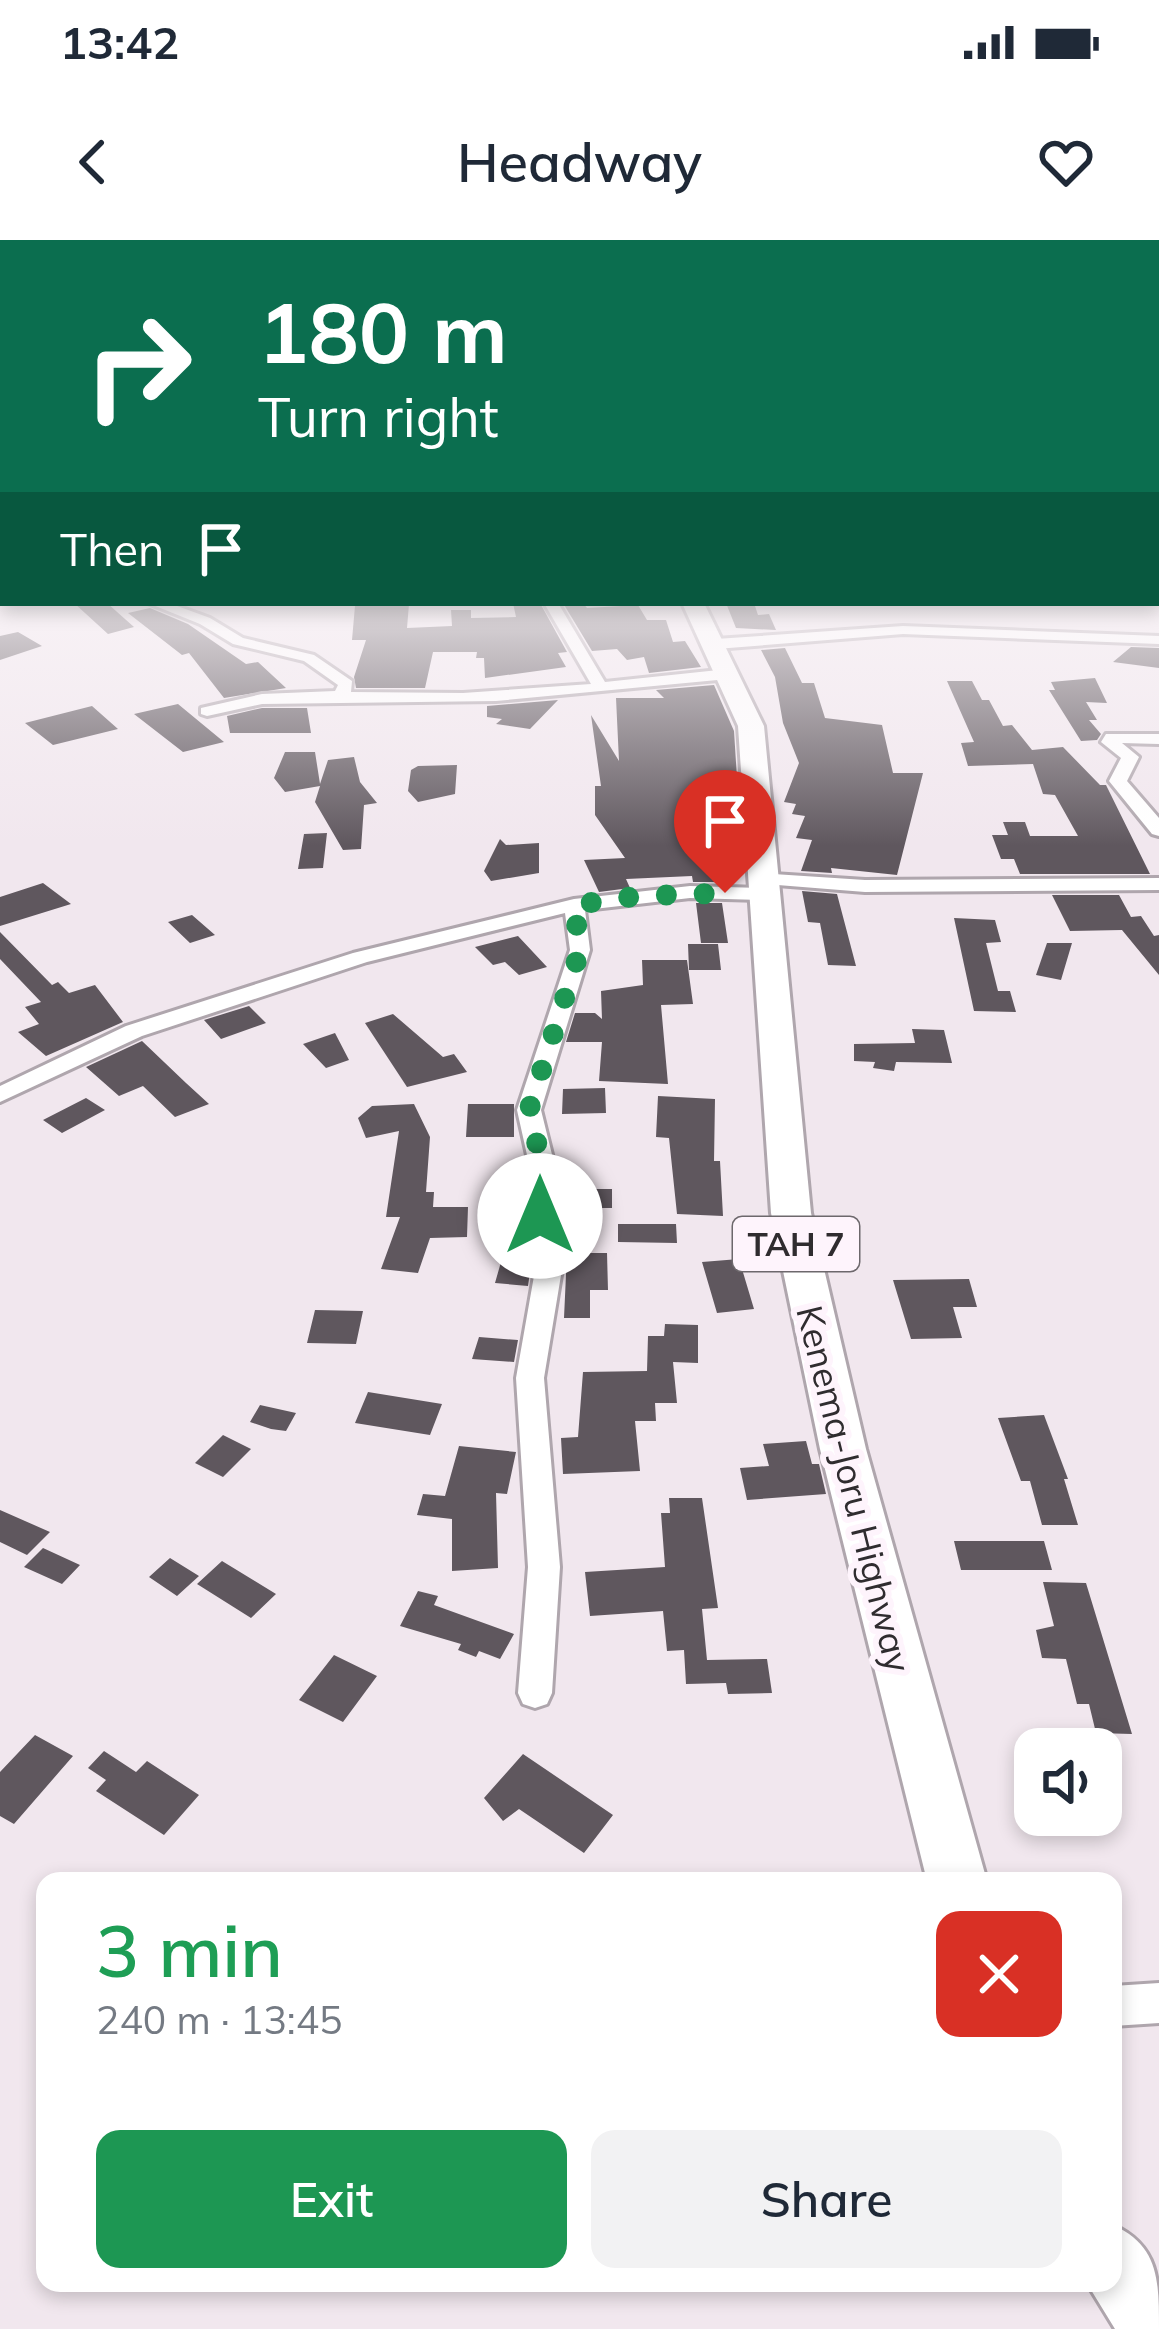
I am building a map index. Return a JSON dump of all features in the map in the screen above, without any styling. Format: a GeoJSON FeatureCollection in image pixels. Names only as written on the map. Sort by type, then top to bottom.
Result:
{"type":"FeatureCollection","features":[{"type":"Feature","properties":{"kind":"highway","name":"Kenema-Joru Highway"},"geometry":{"type":"LineString","coordinates":[[718,650],[751,726],[783,1145],[806,1298],[954,1872]]}},
{"type":"Feature","properties":{"kind":"highway"},"geometry":{"type":"LineString","coordinates":[[1122,2274],[1156,2329]]}},
{"type":"Feature","properties":{"kind":"street"},"geometry":{"type":"LineString","coordinates":[[279,650],[309,658],[342,677],[346,684],[340,697]]}},
{"type":"Feature","properties":{"kind":"street"},"geometry":{"type":"LineString","coordinates":[[579,650],[601,688]]}},
{"type":"Feature","properties":{"kind":"street"},"geometry":{"type":"LineString","coordinates":[[207,712],[237,704],[340,697],[463,698],[601,688],[775,650]]}},
{"type":"Feature","properties":{"kind":"street"},"geometry":{"type":"LineString","coordinates":[[1159,739],[1112,738],[1109,742],[1130,757],[1118,781],[1159,830]]}},
{"type":"Feature","properties":{"kind":"street"},"geometry":{"type":"LineString","coordinates":[[0,1095],[134,1030],[246,991],[360,957],[574,905],[760,886],[1159,884]]}},
{"type":"Feature","properties":{"kind":"street"},"geometry":{"type":"LineString","coordinates":[[535,1693],[544,1567],[530,1378],[551,1258],[532,1241],[548,1191],[529,1110],[580,950],[574,905]]}},
{"type":"Feature","properties":{"kind":"street"},"geometry":{"type":"LineString","coordinates":[[1122,2005],[1159,2003]]}},
{"type":"Feature","properties":{"kind":"building"},"geometry":{"type":"Polygon","coordinates":[[[0,650],[29,650],[0,660],[0,650]]]}},
{"type":"Feature","properties":{"kind":"building"},"geometry":{"type":"Polygon","coordinates":[[[176,650],[226,650],[246,664],[258,662],[286,688],[224,698],[189,653],[176,650]]]}},
{"type":"Feature","properties":{"kind":"building"},"geometry":{"type":"Polygon","coordinates":[[[363,650],[567,652],[558,653],[566,667],[485,678],[484,658],[476,658],[477,652],[433,652],[425,688],[356,688],[354,677],[363,650]]]}},
{"type":"Feature","properties":{"kind":"building"},"geometry":{"type":"Polygon","coordinates":[[[618,650],[691,650],[701,667],[649,673],[644,657],[627,660],[618,650]]]}},
{"type":"Feature","properties":{"kind":"building"},"geometry":{"type":"Polygon","coordinates":[[[761,650],[786,650],[802,683],[814,683],[825,718],[882,725],[893,773],[923,773],[897,875],[831,868],[832,873],[801,871],[812,840],[796,838],[805,816],[792,814],[796,804],[784,802],[799,763],[783,723],[775,677],[761,650]]]}},
{"type":"Feature","properties":{"kind":"building"},"geometry":{"type":"Polygon","coordinates":[[[1127,650],[1159,650],[1159,668],[1113,662],[1127,650]]]}},
{"type":"Feature","properties":{"kind":"building"},"geometry":{"type":"Polygon","coordinates":[[[1095,678],[1107,703],[1086,702],[1097,720],[1089,720],[1101,734],[1097,740],[1081,741],[1049,690],[1055,690],[1051,682],[1095,678]]]}},
{"type":"Feature","properties":{"kind":"building"},"geometry":{"type":"Polygon","coordinates":[[[947,681],[972,681],[1003,726],[1012,725],[1032,750],[1063,747],[1100,785],[1106,785],[1150,874],[1020,874],[1014,859],[1001,859],[992,835],[1008,835],[1003,822],[1025,822],[1030,836],[1078,836],[1055,795],[1043,794],[1033,764],[968,766],[961,743],[974,742],[947,681]]]}},
{"type":"Feature","properties":{"kind":"building"},"geometry":{"type":"Polygon","coordinates":[[[714,685],[734,731],[740,826],[729,826],[734,848],[723,848],[730,877],[718,877],[719,882],[693,882],[692,876],[626,879],[630,888],[599,892],[584,860],[625,858],[595,815],[595,786],[601,786],[591,715],[619,761],[616,698],[664,698],[656,690],[714,685]]]}},
{"type":"Feature","properties":{"kind":"building"},"geometry":{"type":"Polygon","coordinates":[[[558,700],[530,729],[496,724],[502,719],[487,717],[487,706],[558,700]]]}},
{"type":"Feature","properties":{"kind":"building"},"geometry":{"type":"Polygon","coordinates":[[[178,704],[224,742],[183,752],[134,714],[178,704]]]}},
{"type":"Feature","properties":{"kind":"building"},"geometry":{"type":"Polygon","coordinates":[[[92,706],[118,729],[53,745],[25,723],[92,706]]]}},
{"type":"Feature","properties":{"kind":"building"},"geometry":{"type":"Polygon","coordinates":[[[262,708],[307,708],[311,733],[230,733],[227,716],[262,708]]]}},
{"type":"Feature","properties":{"kind":"building"},"geometry":{"type":"Polygon","coordinates":[[[285,752],[315,752],[320,784],[328,760],[354,757],[360,782],[377,803],[364,805],[361,849],[343,850],[315,802],[320,786],[285,792],[274,778],[285,752]]]}},
{"type":"Feature","properties":{"kind":"building"},"geometry":{"type":"Polygon","coordinates":[[[457,765],[455,794],[418,802],[408,791],[411,770],[418,766],[457,765]]]}},
{"type":"Feature","properties":{"kind":"building"},"geometry":{"type":"Polygon","coordinates":[[[327,833],[323,868],[298,869],[304,834],[327,833]]]}},
{"type":"Feature","properties":{"kind":"building"},"geometry":{"type":"Polygon","coordinates":[[[500,839],[506,845],[539,843],[539,873],[491,881],[484,871],[500,839]]]}},
{"type":"Feature","properties":{"kind":"building"},"geometry":{"type":"Polygon","coordinates":[[[43,883],[71,904],[0,926],[0,897],[43,883]]]}},
{"type":"Feature","properties":{"kind":"building"},"geometry":{"type":"Polygon","coordinates":[[[802,891],[837,894],[856,966],[828,965],[820,923],[808,922],[802,891]]]}},
{"type":"Feature","properties":{"kind":"building"},"geometry":{"type":"Polygon","coordinates":[[[1052,895],[1119,895],[1131,917],[1141,916],[1154,936],[1159,935],[1159,975],[1122,930],[1070,931],[1052,895]]]}},
{"type":"Feature","properties":{"kind":"building"},"geometry":{"type":"Polygon","coordinates":[[[696,903],[722,903],[728,943],[701,943],[696,903]]]}},
{"type":"Feature","properties":{"kind":"building"},"geometry":{"type":"Polygon","coordinates":[[[192,915],[215,935],[190,943],[168,922],[192,915]]]}},
{"type":"Feature","properties":{"kind":"building"},"geometry":{"type":"Polygon","coordinates":[[[954,918],[995,920],[1001,942],[986,943],[998,991],[1010,991],[1016,1012],[974,1011],[954,918]]]}},
{"type":"Feature","properties":{"kind":"building"},"geometry":{"type":"Polygon","coordinates":[[[0,932],[52,985],[58,982],[69,993],[95,985],[123,1022],[46,1056],[18,1032],[39,1024],[25,1007],[41,1002],[0,959],[0,932]]]}},
{"type":"Feature","properties":{"kind":"building"},"geometry":{"type":"Polygon","coordinates":[[[518,936],[547,967],[519,975],[505,962],[493,965],[475,947],[518,936]]]}},
{"type":"Feature","properties":{"kind":"building"},"geometry":{"type":"Polygon","coordinates":[[[1047,943],[1072,943],[1061,980],[1036,975],[1047,943]]]}},
{"type":"Feature","properties":{"kind":"building"},"geometry":{"type":"Polygon","coordinates":[[[688,944],[718,944],[721,970],[689,970],[688,944]]]}},
{"type":"Feature","properties":{"kind":"building"},"geometry":{"type":"Polygon","coordinates":[[[642,960],[687,960],[693,1004],[661,1005],[668,1084],[599,1081],[602,1042],[566,1042],[575,1013],[595,1013],[602,1019],[601,991],[643,985],[642,960]]]}},
{"type":"Feature","properties":{"kind":"building"},"geometry":{"type":"Polygon","coordinates":[[[249,1006],[266,1023],[221,1039],[204,1020],[249,1006]]]}},
{"type":"Feature","properties":{"kind":"building"},"geometry":{"type":"Polygon","coordinates":[[[393,1014],[443,1057],[454,1054],[467,1072],[407,1087],[365,1023],[393,1014]]]}},
{"type":"Feature","properties":{"kind":"building"},"geometry":{"type":"Polygon","coordinates":[[[912,1029],[944,1030],[952,1063],[896,1062],[894,1071],[873,1068],[875,1062],[854,1061],[854,1044],[915,1043],[912,1029]]]}},
{"type":"Feature","properties":{"kind":"building"},"geometry":{"type":"Polygon","coordinates":[[[335,1033],[349,1060],[326,1068],[303,1044],[335,1033]]]}},
{"type":"Feature","properties":{"kind":"building"},"geometry":{"type":"Polygon","coordinates":[[[142,1041],[209,1104],[175,1117],[143,1086],[119,1096],[86,1067],[142,1041]]]}},
{"type":"Feature","properties":{"kind":"building"},"geometry":{"type":"Polygon","coordinates":[[[605,1088],[606,1113],[562,1114],[563,1089],[605,1088]]]}},
{"type":"Feature","properties":{"kind":"building"},"geometry":{"type":"Polygon","coordinates":[[[658,1096],[715,1099],[714,1161],[720,1161],[723,1216],[677,1214],[669,1138],[656,1137],[658,1096]]]}},
{"type":"Feature","properties":{"kind":"building"},"geometry":{"type":"Polygon","coordinates":[[[86,1098],[105,1110],[62,1133],[43,1120],[86,1098]]]}},
{"type":"Feature","properties":{"kind":"building"},"geometry":{"type":"Polygon","coordinates":[[[414,1104],[430,1137],[426,1192],[434,1192],[433,1207],[468,1207],[467,1237],[430,1238],[418,1273],[381,1269],[400,1217],[386,1217],[399,1131],[366,1138],[358,1118],[372,1106],[414,1104]]]}},
{"type":"Feature","properties":{"kind":"building"},"geometry":{"type":"Polygon","coordinates":[[[468,1104],[514,1104],[514,1137],[466,1137],[468,1104]]]}},
{"type":"Feature","properties":{"kind":"building"},"geometry":{"type":"Polygon","coordinates":[[[565,1189],[612,1189],[612,1208],[563,1208],[565,1189]]]}},
{"type":"Feature","properties":{"kind":"building"},"geometry":{"type":"Polygon","coordinates":[[[618,1224],[676,1224],[677,1243],[618,1242],[618,1224]]]}},
{"type":"Feature","properties":{"kind":"building"},"geometry":{"type":"Polygon","coordinates":[[[567,1253],[607,1253],[608,1290],[590,1290],[590,1318],[564,1318],[567,1253]]]}},
{"type":"Feature","properties":{"kind":"building"},"geometry":{"type":"Polygon","coordinates":[[[739,1259],[754,1309],[717,1313],[702,1262],[739,1259]]]}},
{"type":"Feature","properties":{"kind":"building"},"geometry":{"type":"Polygon","coordinates":[[[501,1262],[531,1265],[528,1286],[495,1283],[501,1262]]]}},
{"type":"Feature","properties":{"kind":"building"},"geometry":{"type":"Polygon","coordinates":[[[969,1279],[977,1307],[953,1307],[962,1338],[911,1339],[893,1280],[969,1279]]]}},
{"type":"Feature","properties":{"kind":"building"},"geometry":{"type":"Polygon","coordinates":[[[315,1310],[363,1311],[356,1344],[307,1343],[315,1310]]]}},
{"type":"Feature","properties":{"kind":"building"},"geometry":{"type":"Polygon","coordinates":[[[665,1324],[698,1325],[698,1363],[673,1362],[677,1403],[655,1403],[656,1421],[635,1421],[640,1471],[563,1474],[561,1438],[578,1437],[583,1372],[647,1371],[648,1336],[664,1336],[665,1324]]]}},
{"type":"Feature","properties":{"kind":"building"},"geometry":{"type":"Polygon","coordinates":[[[479,1337],[518,1340],[514,1362],[472,1359],[479,1337]]]}},
{"type":"Feature","properties":{"kind":"building"},"geometry":{"type":"Polygon","coordinates":[[[368,1392],[442,1404],[430,1435],[355,1423],[368,1392]]]}},
{"type":"Feature","properties":{"kind":"building"},"geometry":{"type":"Polygon","coordinates":[[[260,1405],[296,1413],[286,1431],[271,1429],[250,1422],[260,1405]]]}},
{"type":"Feature","properties":{"kind":"building"},"geometry":{"type":"Polygon","coordinates":[[[1044,1415],[1068,1479],[1064,1479],[1078,1525],[1042,1525],[1030,1481],[1021,1481],[998,1418],[1044,1415]]]}},
{"type":"Feature","properties":{"kind":"building"},"geometry":{"type":"Polygon","coordinates":[[[223,1435],[251,1449],[223,1477],[195,1463],[223,1435]]]}},
{"type":"Feature","properties":{"kind":"building"},"geometry":{"type":"Polygon","coordinates":[[[806,1441],[812,1464],[819,1464],[826,1494],[747,1500],[740,1468],[769,1466],[763,1444],[806,1441]]]}},
{"type":"Feature","properties":{"kind":"building"},"geometry":{"type":"Polygon","coordinates":[[[459,1446],[516,1452],[507,1494],[496,1493],[498,1568],[452,1571],[452,1519],[417,1515],[423,1494],[445,1496],[459,1446]]]}},
{"type":"Feature","properties":{"kind":"building"},"geometry":{"type":"Polygon","coordinates":[[[669,1498],[702,1498],[718,1608],[702,1609],[707,1660],[767,1659],[772,1693],[728,1694],[726,1683],[686,1684],[684,1650],[667,1651],[663,1611],[590,1616],[585,1572],[665,1567],[661,1513],[670,1513],[669,1498]]]}},
{"type":"Feature","properties":{"kind":"building"},"geometry":{"type":"Polygon","coordinates":[[[0,1510],[50,1532],[27,1555],[0,1542],[0,1510]]]}},
{"type":"Feature","properties":{"kind":"building"},"geometry":{"type":"Polygon","coordinates":[[[954,1541],[1044,1541],[1052,1570],[961,1570],[954,1541]]]}},
{"type":"Feature","properties":{"kind":"building"},"geometry":{"type":"Polygon","coordinates":[[[43,1548],[80,1565],[62,1584],[24,1567],[43,1548]]]}},
{"type":"Feature","properties":{"kind":"building"},"geometry":{"type":"Polygon","coordinates":[[[170,1558],[199,1576],[177,1596],[149,1577],[170,1558]]]}},
{"type":"Feature","properties":{"kind":"building"},"geometry":{"type":"Polygon","coordinates":[[[222,1561],[276,1594],[251,1618],[197,1584],[222,1561]]]}},
{"type":"Feature","properties":{"kind":"building"},"geometry":{"type":"Polygon","coordinates":[[[1043,1582],[1086,1583],[1132,1734],[1122,1734],[1122,1728],[1095,1728],[1089,1704],[1077,1704],[1066,1659],[1042,1658],[1036,1630],[1054,1626],[1043,1582]]]}},
{"type":"Feature","properties":{"kind":"building"},"geometry":{"type":"Polygon","coordinates":[[[418,1591],[438,1596],[434,1605],[514,1634],[500,1659],[479,1651],[476,1657],[458,1650],[461,1644],[400,1626],[418,1591]]]}},
{"type":"Feature","properties":{"kind":"building"},"geometry":{"type":"Polygon","coordinates":[[[334,1655],[377,1676],[343,1722],[299,1700],[334,1655]]]}},
{"type":"Feature","properties":{"kind":"building"},"geometry":{"type":"Polygon","coordinates":[[[35,1735],[73,1756],[14,1824],[0,1816],[0,1772],[35,1735]]]}},
{"type":"Feature","properties":{"kind":"building"},"geometry":{"type":"Polygon","coordinates":[[[104,1751],[136,1772],[147,1761],[199,1795],[164,1835],[96,1791],[106,1780],[88,1768],[104,1751]]]}},
{"type":"Feature","properties":{"kind":"building"},"geometry":{"type":"Polygon","coordinates":[[[523,1754],[613,1815],[584,1853],[519,1809],[503,1821],[484,1798],[523,1754]]]}},
{"type":"Feature","properties":{"kind":"route"},"geometry":{"type":"LineString","coordinates":[[540,1216],[548,1191],[529,1110],[580,950],[574,905],[638,896],[725,893]]}}]}
